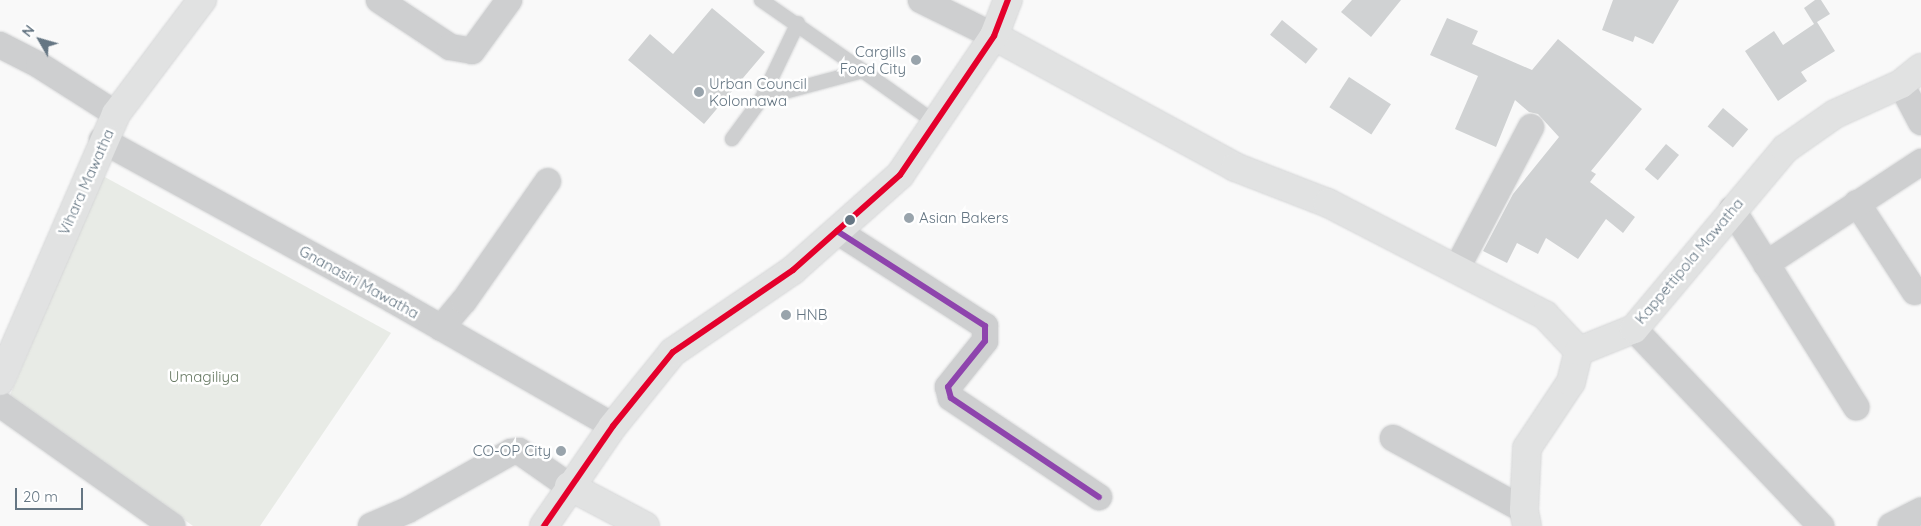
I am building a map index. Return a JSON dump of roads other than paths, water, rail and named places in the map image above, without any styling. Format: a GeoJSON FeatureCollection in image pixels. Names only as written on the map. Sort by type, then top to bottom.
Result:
{"type":"FeatureCollection","features":[{"type":"Feature","properties":{"kind":"street","name":"Vihara Mawatha"},"geometry":{"type":"LineString","coordinates":[[0,381],[102,140],[116,114],[202,0]]}},
{"type":"Feature","properties":{"kind":"street"},"geometry":{"type":"LineString","coordinates":[[378,0],[450,47],[472,51],[509,0]]}},
{"type":"Feature","properties":{"kind":"street"},"geometry":{"type":"LineString","coordinates":[[922,0],[994,36],[1236,167],[1328,203],[1545,315],[1579,351],[1572,382],[1527,448],[1525,518],[1393,438]]}},
{"type":"Feature","properties":{"kind":"street"},"geometry":{"type":"LineString","coordinates":[[544,526],[569,486],[613,426],[673,352],[793,270],[900,175],[994,36],[1008,0]]}},
{"type":"Feature","properties":{"kind":"street"},"geometry":{"type":"LineString","coordinates":[[0,45],[39,64],[116,114]]}},
{"type":"Feature","properties":{"kind":"street"},"geometry":{"type":"LineString","coordinates":[[1911,76],[1921,122]]}},
{"type":"Feature","properties":{"kind":"street","name":"Kappettipola Mawatha"},"geometry":{"type":"LineString","coordinates":[[1579,351],[1634,329],[1732,208],[1785,149],[1835,114],[1911,76]]}},
{"type":"Feature","properties":{"kind":"street"},"geometry":{"type":"LineString","coordinates":[[1457,268],[1531,127]]}},
{"type":"Feature","properties":{"kind":"street","name":"Gnanasiri Mawatha"},"geometry":{"type":"LineString","coordinates":[[102,140],[441,328],[613,426]]}},
{"type":"Feature","properties":{"kind":"street"},"geometry":{"type":"LineString","coordinates":[[1766,264],[1921,162]]}},
{"type":"Feature","properties":{"kind":"street"},"geometry":{"type":"LineString","coordinates":[[441,328],[464,300],[548,181]]}},
{"type":"Feature","properties":{"kind":"street"},"geometry":{"type":"LineString","coordinates":[[1857,203],[1915,292]]}},
{"type":"Feature","properties":{"kind":"street"},"geometry":{"type":"LineString","coordinates":[[1732,208],[1856,407]]}},
{"type":"Feature","properties":{"kind":"street"},"geometry":{"type":"LineString","coordinates":[[837,231],[985,326],[985,340],[948,387],[951,398],[1099,497]]}},
{"type":"Feature","properties":{"kind":"street"},"geometry":{"type":"LineString","coordinates":[[1634,329],[1820,526]]}},
{"type":"Feature","properties":{"kind":"street"},"geometry":{"type":"LineString","coordinates":[[0,404],[172,526]]}},
{"type":"Feature","properties":{"kind":"street"},"geometry":{"type":"LineString","coordinates":[[371,526],[408,510],[511,452],[519,452],[569,486],[645,526]]}},
{"type":"Feature","properties":{"kind":"street"},"geometry":{"type":"LineString","coordinates":[[1891,526],[1921,511]]}},
{"type":"Feature","properties":{"kind":"lane"},"geometry":{"type":"LineString","coordinates":[[762,0],[798,23],[936,123]]}},
{"type":"Feature","properties":{"kind":"lane"},"geometry":{"type":"LineString","coordinates":[[732,139],[762,98],[798,23]]}},
{"type":"Feature","properties":{"kind":"lane"},"geometry":{"type":"LineString","coordinates":[[762,98],[863,71]]}},
{"type":"Feature","properties":{"kind":"place","name":"Cargills Food City"},"geometry":{"type":"Point","coordinates":[916,60]}},
{"type":"Feature","properties":{"kind":"place","name":"Urban Council Kolonnawa"},"geometry":{"type":"Point","coordinates":[699,92]}},
{"type":"Feature","properties":{"kind":"place","name":"Asian Bakers"},"geometry":{"type":"Point","coordinates":[909,218]}},
{"type":"Feature","properties":{"kind":"place","name":"HNB"},"geometry":{"type":"Point","coordinates":[786,315]}},
{"type":"Feature","properties":{"kind":"place","name":"CO-OP City"},"geometry":{"type":"Point","coordinates":[561,451]}},
{"type":"Feature","properties":{"kind":"park label","name":"Umagiliya"},"geometry":{"type":"Point","coordinates":[204,377]}}]}
